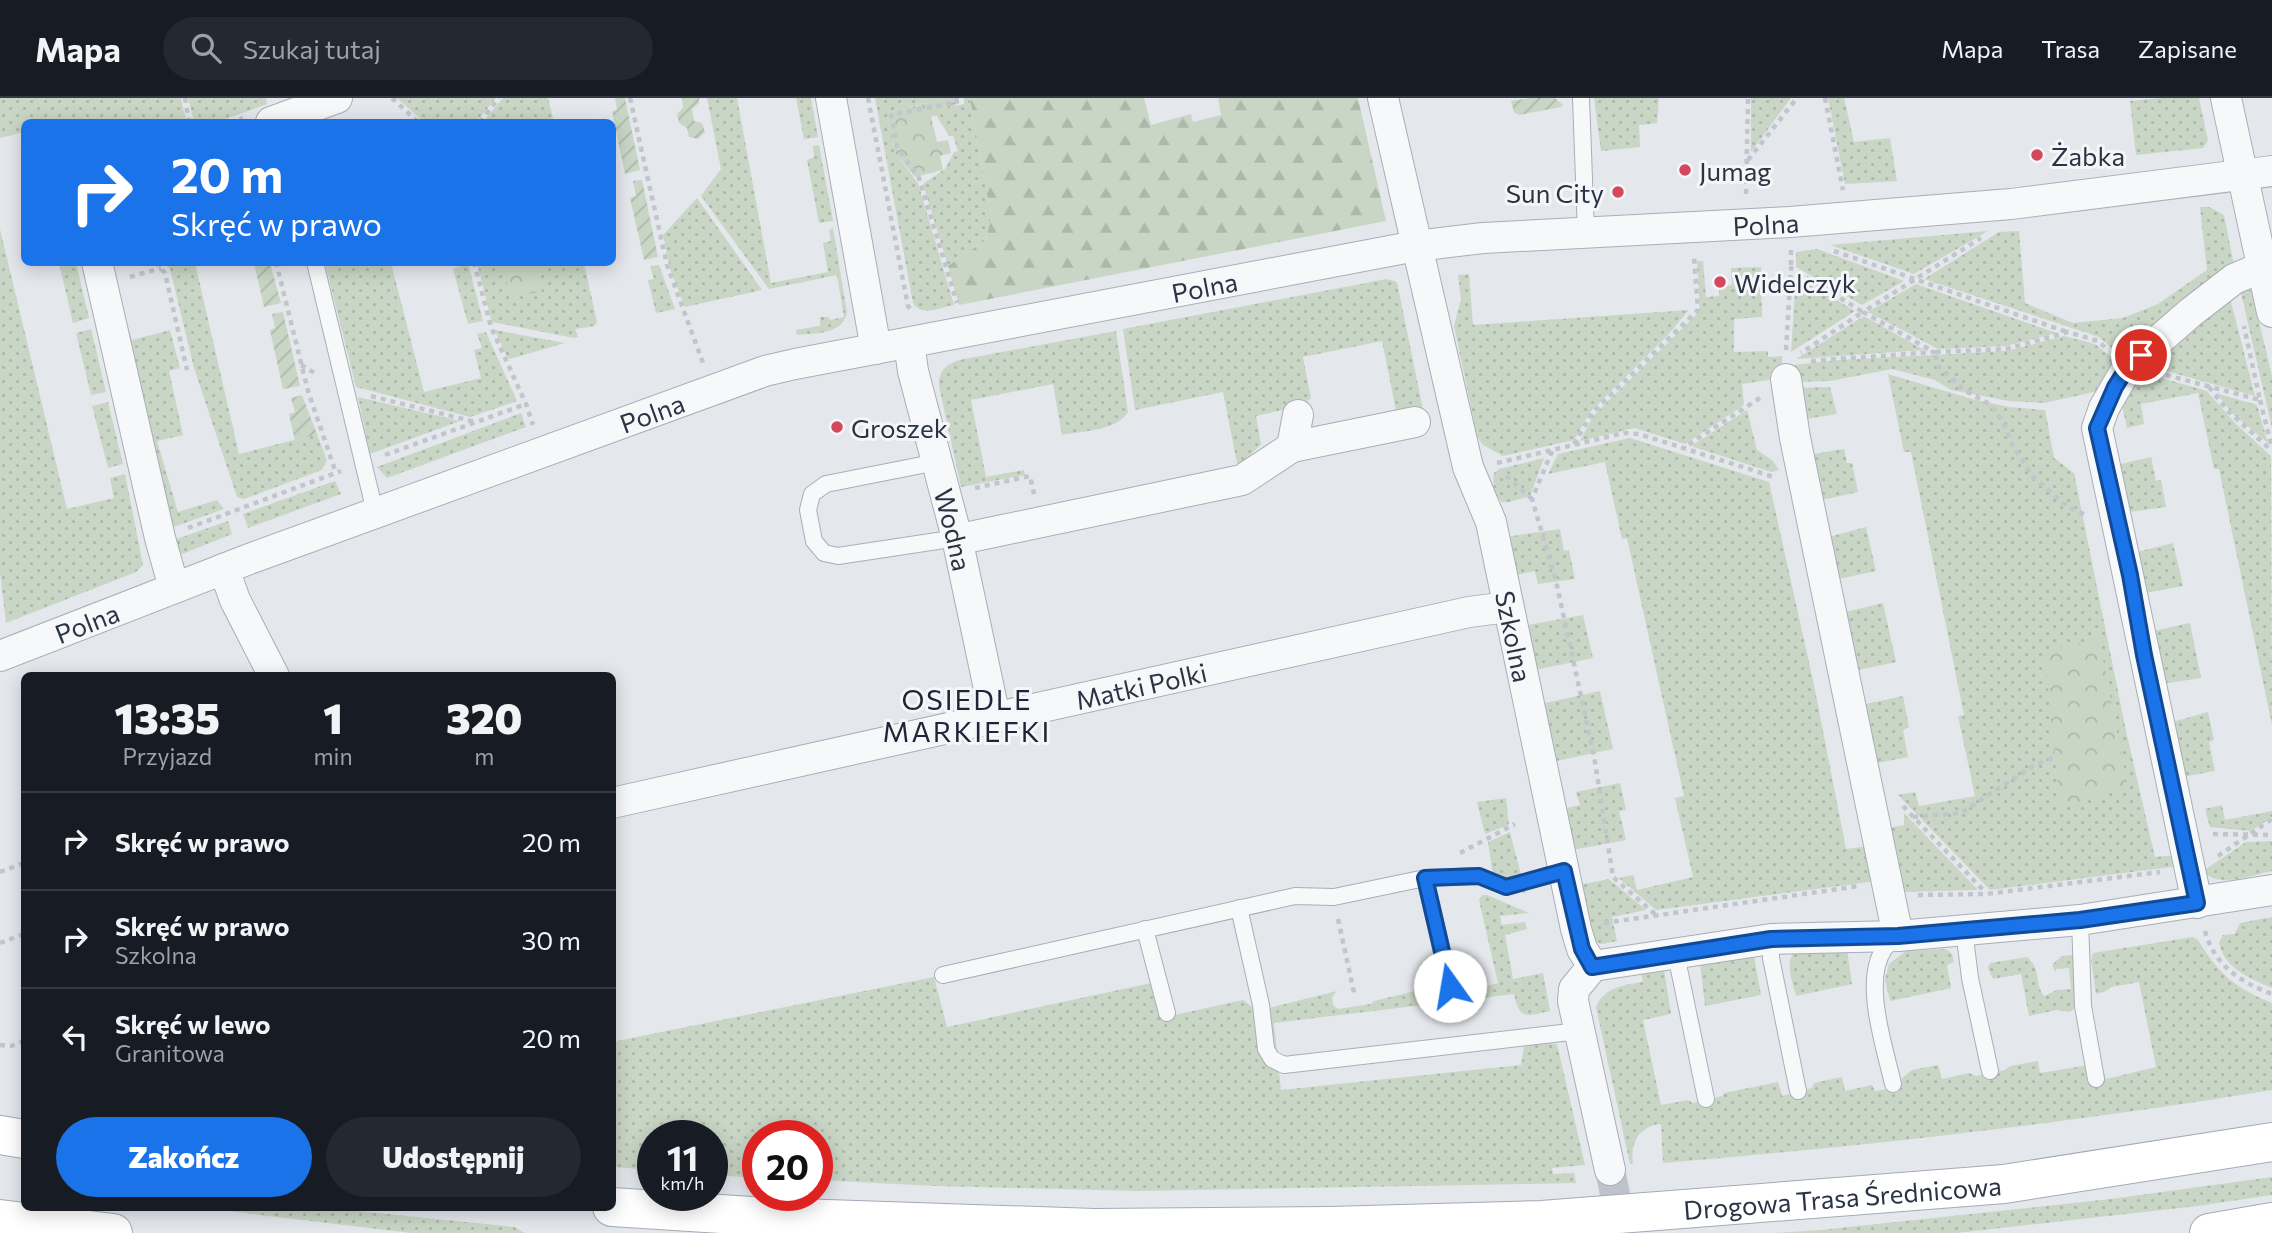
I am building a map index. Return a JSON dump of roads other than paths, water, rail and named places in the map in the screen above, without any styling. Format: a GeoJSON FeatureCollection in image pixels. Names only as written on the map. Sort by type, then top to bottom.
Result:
{"type":"FeatureCollection","features":[{"type":"Feature","properties":{"kind":"main road"},"geometry":{"type":"LineString","coordinates":[[0,1135],[21,1138]]}},
{"type":"Feature","properties":{"kind":"main road","name":"Drogowa Trasa Średnicowa"},"geometry":{"type":"LineString","coordinates":[[616,1207],[768,1217],[1094,1228],[1329,1226],[1542,1220],[2004,1184],[2272,1142]]}},
{"type":"Feature","properties":{"kind":"main road"},"geometry":{"type":"LineString","coordinates":[[0,1219],[113,1233]]}},
{"type":"Feature","properties":{"kind":"main road"},"geometry":{"type":"LineString","coordinates":[[2209,1233],[2272,1222]]}},
{"type":"Feature","properties":{"kind":"street"},"geometry":{"type":"LineString","coordinates":[[283,119],[337,98]]}},
{"type":"Feature","properties":{"kind":"street"},"geometry":{"type":"LineString","coordinates":[[831,98],[876,349]]}},
{"type":"Feature","properties":{"kind":"street","name":"Szkolna"},"geometry":{"type":"LineString","coordinates":[[1383,98],[1468,467],[1491,522],[1564,871],[1582,949],[1592,967]]}},
{"type":"Feature","properties":{"kind":"street"},"geometry":{"type":"LineString","coordinates":[[2226,98],[2272,312]]}},
{"type":"Feature","properties":{"kind":"street","name":"Polna"},"geometry":{"type":"LineString","coordinates":[[0,656],[375,512],[765,371],[1416,246],[1483,238],[1790,222],[2011,204],[2272,171]]}},
{"type":"Feature","properties":{"kind":"street"},"geometry":{"type":"LineString","coordinates":[[98,266],[160,538],[174,588]]}},
{"type":"Feature","properties":{"kind":"street"},"geometry":{"type":"LineString","coordinates":[[2197,903],[2097,428],[2104,408],[2127,368],[2163,335],[2234,279],[2262,267]]}},
{"type":"Feature","properties":{"kind":"street","name":"Wodna"},"geometry":{"type":"LineString","coordinates":[[909,343],[913,371],[957,538],[995,716]]}},
{"type":"Feature","properties":{"kind":"street"},"geometry":{"type":"LineString","coordinates":[[1792,365],[1795,438],[1898,936]]}},
{"type":"Feature","properties":{"kind":"street"},"geometry":{"type":"LineString","coordinates":[[1292,447],[1298,415]]}},
{"type":"Feature","properties":{"kind":"street"},"geometry":{"type":"LineString","coordinates":[[957,538],[1242,480],[1292,447],[1415,422]]}},
{"type":"Feature","properties":{"kind":"street"},"geometry":{"type":"LineString","coordinates":[[224,569],[240,611],[272,672]]}},
{"type":"Feature","properties":{"kind":"street","name":"Matki Polki"},"geometry":{"type":"LineString","coordinates":[[616,802],[1469,612],[1508,607]]}},
{"type":"Feature","properties":{"kind":"street"},"geometry":{"type":"LineString","coordinates":[[1610,1170],[1573,1001],[1574,989],[1592,967],[1771,939],[1898,936],[2080,920],[2272,890]]}},
{"type":"Feature","properties":{"kind":"lane"},"geometry":{"type":"LineString","coordinates":[[1581,98],[1586,233]]}},
{"type":"Feature","properties":{"kind":"lane"},"geometry":{"type":"LineString","coordinates":[[316,266],[375,512]]}},
{"type":"Feature","properties":{"kind":"lane"},"geometry":{"type":"LineString","coordinates":[[937,462],[826,484],[813,494],[808,510],[814,541],[824,553],[838,555],[957,538]]}},
{"type":"Feature","properties":{"kind":"lane"},"geometry":{"type":"LineString","coordinates":[[943,975],[1295,896],[1334,897],[1425,878],[1479,876],[1506,887],[1564,871]]}},
{"type":"Feature","properties":{"kind":"lane"},"geometry":{"type":"LineString","coordinates":[[1425,878],[1450,986]]}},
{"type":"Feature","properties":{"kind":"lane"},"geometry":{"type":"LineString","coordinates":[[1239,908],[1261,1005],[1266,1049],[1272,1059],[1284,1065],[1579,1031]]}},
{"type":"Feature","properties":{"kind":"lane"},"geometry":{"type":"LineString","coordinates":[[2080,920],[2082,1006],[2096,1079]]}},
{"type":"Feature","properties":{"kind":"lane"},"geometry":{"type":"LineString","coordinates":[[1146,929],[1167,1013]]}},
{"type":"Feature","properties":{"kind":"lane"},"geometry":{"type":"LineString","coordinates":[[1964,930],[1970,978],[1990,1072]]}},
{"type":"Feature","properties":{"kind":"lane"},"geometry":{"type":"LineString","coordinates":[[1893,1084],[1874,986],[1883,951],[1898,936]]}},
{"type":"Feature","properties":{"kind":"lane"},"geometry":{"type":"LineString","coordinates":[[1771,939],[1770,958],[1798,1091]]}},
{"type":"Feature","properties":{"kind":"lane"},"geometry":{"type":"LineString","coordinates":[[1678,953],[1706,1099]]}},
{"type":"Feature","properties":{"kind":"tunnel"},"geometry":{"type":"LineString","coordinates":[[1610,1170],[1623,1233]]}},
{"type":"Feature","properties":{"kind":"place","name":"Żabka"},"geometry":{"type":"Point","coordinates":[2037,155]}},
{"type":"Feature","properties":{"kind":"place","name":"Jumag"},"geometry":{"type":"Point","coordinates":[1685,170]}},
{"type":"Feature","properties":{"kind":"place","name":"Sun City"},"geometry":{"type":"Point","coordinates":[1618,192]}},
{"type":"Feature","properties":{"kind":"place","name":"Widelczyk"},"geometry":{"type":"Point","coordinates":[1720,282]}},
{"type":"Feature","properties":{"kind":"place","name":"Groszek"},"geometry":{"type":"Point","coordinates":[837,427]}},
{"type":"Feature","properties":{"kind":"district","name":"OSIEDLE MARKIEFKI"},"geometry":{"type":"Point","coordinates":[967,715]}}]}
